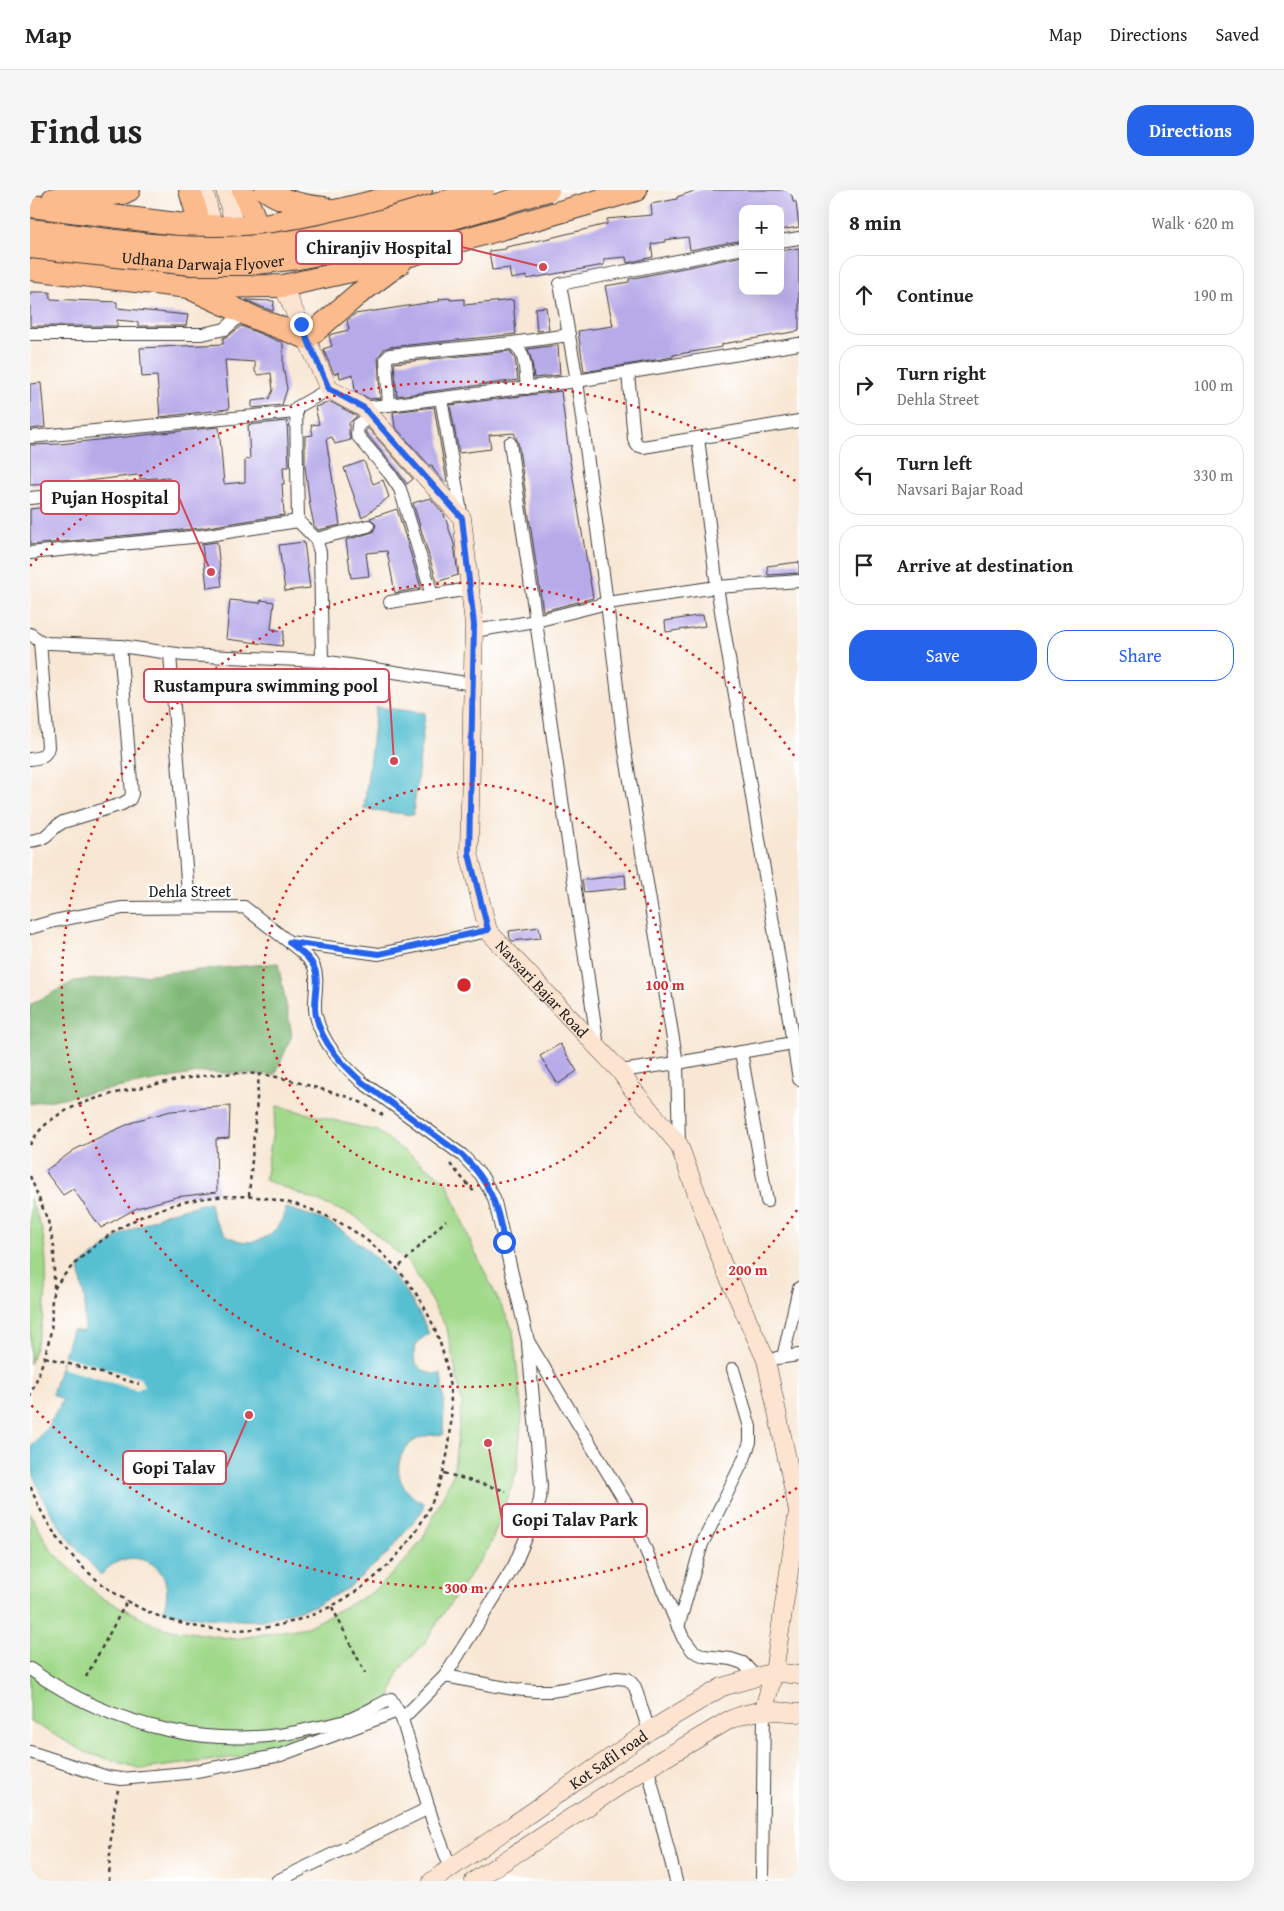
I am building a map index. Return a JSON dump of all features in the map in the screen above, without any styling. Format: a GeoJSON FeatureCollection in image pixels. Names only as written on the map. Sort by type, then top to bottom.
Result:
{"type":"FeatureCollection","features":[{"type":"Feature","properties":{"kind":"highway"},"geometry":{"type":"LineString","coordinates":[[30,201],[123,193],[129,190]]}},
{"type":"Feature","properties":{"kind":"highway"},"geometry":{"type":"LineString","coordinates":[[190,190],[217,227],[220,287]]}},
{"type":"Feature","properties":{"kind":"highway"},"geometry":{"type":"LineString","coordinates":[[243,190],[283,286]]}},
{"type":"Feature","properties":{"kind":"highway"},"geometry":{"type":"LineString","coordinates":[[266,190],[277,197],[305,206],[344,209]]}},
{"type":"Feature","properties":{"kind":"highway"},"geometry":{"type":"LineString","coordinates":[[30,206],[143,220],[248,228],[344,209],[421,190]]}},
{"type":"Feature","properties":{"kind":"highway","name":"Udhana Darwaja Flyover"},"geometry":{"type":"LineString","coordinates":[[30,230],[191,248],[244,247],[297,241],[350,231],[483,190]]}},
{"type":"Feature","properties":{"kind":"highway","name":"Udhana Darwaja Flyover"},"geometry":{"type":"LineString","coordinates":[[30,247],[192,264],[248,264],[355,248],[548,190]]}},
{"type":"Feature","properties":{"kind":"highway"},"geometry":{"type":"LineString","coordinates":[[30,268],[189,288],[283,286],[369,267],[636,190]]}},
{"type":"Feature","properties":{"kind":"highway"},"geometry":{"type":"LineString","coordinates":[[137,281],[143,220]]}},
{"type":"Feature","properties":{"kind":"highway"},"geometry":{"type":"LineString","coordinates":[[189,288],[257,319],[307,338],[357,295],[413,254]]}},
{"type":"Feature","properties":{"kind":"main road"},"geometry":{"type":"LineString","coordinates":[[204,190],[217,227],[250,286]]}},
{"type":"Feature","properties":{"kind":"main road"},"geometry":{"type":"LineString","coordinates":[[217,227],[225,190]]}},
{"type":"Feature","properties":{"kind":"main road"},"geometry":{"type":"LineString","coordinates":[[283,286],[329,389],[368,412],[462,518]]}},
{"type":"Feature","properties":{"kind":"main road","name":"Navsari Bajar Road"},"geometry":{"type":"LineString","coordinates":[[462,518],[474,631],[469,854],[488,930],[620,1071],[633,1090],[679,1146],[723,1265],[766,1360],[798,1511],[774,1672],[764,1709]]}},
{"type":"Feature","properties":{"kind":"main road","name":"Kot Safil road"},"geometry":{"type":"LineString","coordinates":[[439,1877],[649,1731],[722,1687],[774,1672],[799,1675]]}},
{"type":"Feature","properties":{"kind":"main road"},"geometry":{"type":"LineString","coordinates":[[474,1881],[648,1769],[730,1720],[746,1713],[764,1709],[799,1712]]}},
{"type":"Feature","properties":{"kind":"street"},"geometry":{"type":"LineString","coordinates":[[784,240],[799,238]]}},
{"type":"Feature","properties":{"kind":"street"},"geometry":{"type":"LineString","coordinates":[[679,1146],[677,1063],[624,746],[577,381],[560,284],[739,249]]}},
{"type":"Feature","properties":{"kind":"street"},"geometry":{"type":"LineString","coordinates":[[30,334],[202,334],[225,329],[244,312]]}},
{"type":"Feature","properties":{"kind":"street"},"geometry":{"type":"LineString","coordinates":[[389,405],[386,359],[390,355],[512,343],[569,335]]}},
{"type":"Feature","properties":{"kind":"street"},"geometry":{"type":"LineString","coordinates":[[512,343],[516,345],[523,356],[527,388]]}},
{"type":"Feature","properties":{"kind":"street"},"geometry":{"type":"LineString","coordinates":[[432,595],[400,490],[390,474],[357,435],[358,425],[368,412],[389,405],[577,381],[799,344]]}},
{"type":"Feature","properties":{"kind":"street"},"geometry":{"type":"LineString","coordinates":[[628,373],[634,439],[637,446],[643,448],[799,422]]}},
{"type":"Feature","properties":{"kind":"street"},"geometry":{"type":"LineString","coordinates":[[322,661],[320,552],[316,539],[298,521],[296,408],[329,389]]}},
{"type":"Feature","properties":{"kind":"street"},"geometry":{"type":"LineString","coordinates":[[441,399],[462,518]]}},
{"type":"Feature","properties":{"kind":"street"},"geometry":{"type":"LineString","coordinates":[[30,437],[296,412]]}},
{"type":"Feature","properties":{"kind":"street"},"geometry":{"type":"LineString","coordinates":[[698,438],[717,588],[796,1042],[799,1079]]}},
{"type":"Feature","properties":{"kind":"street"},"geometry":{"type":"LineString","coordinates":[[510,443],[598,1047]]}},
{"type":"Feature","properties":{"kind":"street"},"geometry":{"type":"LineString","coordinates":[[30,498],[165,485]]}},
{"type":"Feature","properties":{"kind":"street"},"geometry":{"type":"LineString","coordinates":[[30,553],[202,536],[298,521]]}},
{"type":"Feature","properties":{"kind":"street"},"geometry":{"type":"LineString","coordinates":[[316,539],[368,526]]}},
{"type":"Feature","properties":{"kind":"street"},"geometry":{"type":"LineString","coordinates":[[474,631],[536,621],[607,603],[717,588],[799,581]]}},
{"type":"Feature","properties":{"kind":"street"},"geometry":{"type":"LineString","coordinates":[[390,602],[469,589]]}},
{"type":"Feature","properties":{"kind":"street"},"geometry":{"type":"LineString","coordinates":[[30,759],[44,756],[48,746],[35,638],[48,643],[120,646],[170,654],[322,661],[473,684]]}},
{"type":"Feature","properties":{"kind":"street"},"geometry":{"type":"LineString","coordinates":[[30,841],[46,837],[55,826],[63,822],[122,804],[130,799],[132,794],[120,646]]}},
{"type":"Feature","properties":{"kind":"street"},"geometry":{"type":"LineString","coordinates":[[170,654],[190,907]]}},
{"type":"Feature","properties":{"kind":"street","name":"Dehla Street"},"geometry":{"type":"LineString","coordinates":[[30,928],[54,921],[122,908],[244,907],[289,942],[309,959],[314,967],[315,1014],[322,1034],[330,1047],[348,1069],[362,1082],[462,1155],[488,1187],[496,1205],[528,1341]]}},
{"type":"Feature","properties":{"kind":"street"},"geometry":{"type":"LineString","coordinates":[[289,942],[379,954],[488,930]]}},
{"type":"Feature","properties":{"kind":"street"},"geometry":{"type":"LineString","coordinates":[[620,1071],[796,1042]]}},
{"type":"Feature","properties":{"kind":"street"},"geometry":{"type":"LineString","coordinates":[[740,1052],[767,1202]]}},
{"type":"Feature","properties":{"kind":"street"},"geometry":{"type":"LineString","coordinates":[[783,1357],[799,1288]]}},
{"type":"Feature","properties":{"kind":"street"},"geometry":{"type":"LineString","coordinates":[[528,1341],[626,1503],[683,1638],[693,1651],[704,1656],[731,1659],[743,1663],[757,1678]]}},
{"type":"Feature","properties":{"kind":"street"},"geometry":{"type":"LineString","coordinates":[[30,1752],[94,1774],[121,1778],[186,1773],[282,1755],[400,1715],[445,1676],[514,1566],[534,1519],[540,1500],[541,1486],[528,1341]]}},
{"type":"Feature","properties":{"kind":"street"},"geometry":{"type":"LineString","coordinates":[[766,1360],[799,1355]]}},
{"type":"Feature","properties":{"kind":"street"},"geometry":{"type":"LineString","coordinates":[[678,1627],[702,1544],[744,1459],[750,1442],[750,1427],[733,1369]]}},
{"type":"Feature","properties":{"kind":"street"},"geometry":{"type":"LineString","coordinates":[[30,1670],[73,1697],[104,1711],[187,1734],[257,1738],[287,1735],[349,1720],[391,1698],[400,1715],[429,1808],[439,1877]]}},
{"type":"Feature","properties":{"kind":"street"},"geometry":{"type":"LineString","coordinates":[[445,1676],[536,1691],[618,1678],[628,1680],[635,1687],[649,1731]]}},
{"type":"Feature","properties":{"kind":"street"},"geometry":{"type":"LineString","coordinates":[[762,1881],[764,1709]]}},
{"type":"Feature","properties":{"kind":"street"},"geometry":{"type":"LineString","coordinates":[[648,1769],[676,1881]]}},
{"type":"Feature","properties":{"kind":"street"},"geometry":{"type":"LineString","coordinates":[[283,1880],[429,1808]]}},
{"type":"Feature","properties":{"kind":"path"},"geometry":{"type":"LineString","coordinates":[[249,1196],[260,1074]]}},
{"type":"Feature","properties":{"kind":"path"},"geometry":{"type":"LineString","coordinates":[[30,1146],[35,1136],[47,1123],[67,1111],[102,1096],[201,1075],[260,1074],[352,1098],[386,1116]]}},
{"type":"Feature","properties":{"kind":"path"},"geometry":{"type":"LineString","coordinates":[[445,1158],[480,1198]]}},
{"type":"Feature","properties":{"kind":"path"},"geometry":{"type":"LineString","coordinates":[[30,1176],[48,1221],[54,1247],[52,1328],[45,1357],[30,1397]]}},
{"type":"Feature","properties":{"kind":"path"},"geometry":{"type":"LineString","coordinates":[[30,1485],[36,1504],[60,1542],[90,1575],[127,1601],[159,1616],[194,1626],[229,1629],[264,1628],[299,1620],[332,1607],[363,1588],[390,1565],[413,1537],[431,1506],[444,1473],[451,1435],[452,1406],[445,1358],[432,1322],[413,1288],[388,1258],[358,1234],[324,1215],[287,1202],[249,1196],[204,1197],[160,1208],[119,1228],[83,1255],[54,1289]]}},
{"type":"Feature","properties":{"kind":"path"},"geometry":{"type":"LineString","coordinates":[[400,1266],[446,1220]]}},
{"type":"Feature","properties":{"kind":"path"},"geometry":{"type":"LineString","coordinates":[[45,1357],[138,1384]]}},
{"type":"Feature","properties":{"kind":"path"},"geometry":{"type":"LineString","coordinates":[[444,1473],[506,1491]]}},
{"type":"Feature","properties":{"kind":"path"},"geometry":{"type":"LineString","coordinates":[[86,1677],[127,1601]]}},
{"type":"Feature","properties":{"kind":"path"},"geometry":{"type":"LineString","coordinates":[[332,1607],[365,1673]]}},
{"type":"Feature","properties":{"kind":"path"},"geometry":{"type":"LineString","coordinates":[[109,1881],[113,1814],[121,1778]]}},
{"type":"Feature","properties":{"kind":"green space"},"geometry":{"type":"Polygon","coordinates":[[[278,963],[292,1035],[275,1075],[203,1072],[30,1104],[30,1005],[74,981],[278,963]]]}},
{"type":"Feature","properties":{"kind":"green space"},"geometry":{"type":"Polygon","coordinates":[[[277,1106],[377,1131],[447,1182],[473,1248],[513,1330],[522,1415],[517,1471],[490,1546],[424,1644],[399,1670],[385,1715],[271,1753],[142,1769],[87,1753],[30,1721],[30,1513],[50,1549],[100,1597],[163,1628],[235,1639],[307,1627],[371,1593],[400,1567],[422,1540],[453,1475],[462,1402],[447,1329],[411,1265],[355,1216],[265,1180],[277,1106]]]}},
{"type":"Feature","properties":{"kind":"green space"},"geometry":{"type":"Polygon","coordinates":[[[30,1198],[43,1235],[46,1284],[40,1333],[30,1364],[30,1198]]]}},
{"type":"Feature","properties":{"kind":"water"},"geometry":{"type":"Polygon","coordinates":[[[376,707],[425,713],[413,815],[364,809],[376,707]]]}},
{"type":"Feature","properties":{"kind":"water"},"geometry":{"type":"Polygon","coordinates":[[[210,1202],[214,1219],[222,1231],[233,1239],[245,1242],[258,1240],[270,1234],[279,1224],[286,1208],[310,1215],[333,1225],[363,1246],[390,1272],[401,1286],[421,1317],[429,1334],[421,1339],[416,1346],[414,1353],[418,1366],[431,1374],[441,1374],[444,1403],[443,1435],[427,1436],[414,1441],[405,1449],[400,1460],[399,1472],[402,1484],[411,1494],[424,1503],[422,1511],[388,1553],[348,1588],[314,1606],[259,1621],[204,1618],[163,1611],[167,1595],[165,1581],[159,1570],[150,1563],[139,1559],[126,1559],[113,1564],[101,1575],[76,1548],[53,1517],[37,1484],[32,1466],[30,1448],[47,1428],[63,1400],[52,1394],[72,1330],[84,1332],[85,1303],[79,1267],[124,1233],[167,1213],[210,1202]]]}},
{"type":"Feature","properties":{"kind":"pier"},"geometry":{"type":"Polygon","coordinates":[[[64,1356],[140,1378],[144,1386],[137,1390],[61,1368],[64,1356]]]}},
{"type":"Feature","properties":{"kind":"building"},"geometry":{"type":"Polygon","coordinates":[[[697,190],[791,190],[793,202],[796,202],[799,227],[784,229],[784,205],[739,205],[739,241],[690,250],[688,237],[665,240],[665,242],[651,244],[653,257],[627,263],[626,257],[604,259],[604,265],[527,279],[527,276],[511,279],[509,268],[492,270],[489,251],[506,249],[506,247],[607,224],[607,219],[652,215],[651,204],[677,199],[677,197],[697,190]]]}},
{"type":"Feature","properties":{"kind":"building"},"geometry":{"type":"Polygon","coordinates":[[[799,248],[799,331],[722,344],[722,347],[673,355],[673,357],[584,372],[578,331],[613,326],[605,286],[629,282],[629,279],[739,257],[739,295],[784,295],[784,250],[799,248]]]}},
{"type":"Feature","properties":{"kind":"building"},"geometry":{"type":"Polygon","coordinates":[[[30,292],[50,292],[50,299],[117,302],[117,308],[188,315],[186,326],[138,326],[138,322],[117,320],[117,326],[30,326],[30,292]]]}},
{"type":"Feature","properties":{"kind":"building"},"geometry":{"type":"Polygon","coordinates":[[[450,298],[450,300],[464,299],[464,305],[513,300],[516,334],[384,349],[378,357],[380,398],[370,399],[355,391],[353,374],[340,378],[339,372],[334,374],[323,349],[332,346],[329,336],[349,330],[347,321],[355,314],[450,298]]]}},
{"type":"Feature","properties":{"kind":"building"},"geometry":{"type":"Polygon","coordinates":[[[246,300],[274,301],[273,311],[262,307],[246,300]]]}},
{"type":"Feature","properties":{"kind":"building"},"geometry":{"type":"Polygon","coordinates":[[[546,307],[549,330],[537,331],[535,308],[546,307]]]}},
{"type":"Feature","properties":{"kind":"building"},"geometry":{"type":"Polygon","coordinates":[[[241,326],[283,343],[283,366],[287,389],[282,405],[252,408],[252,401],[269,399],[273,390],[271,373],[259,375],[255,372],[255,362],[225,360],[229,409],[160,417],[157,376],[142,377],[140,348],[223,344],[223,338],[241,326]]]}},
{"type":"Feature","properties":{"kind":"building"},"geometry":{"type":"Polygon","coordinates":[[[558,345],[560,375],[534,378],[528,349],[558,345]]]}},
{"type":"Feature","properties":{"kind":"building"},"geometry":{"type":"Polygon","coordinates":[[[510,351],[515,359],[518,380],[397,396],[394,363],[510,351]]]}},
{"type":"Feature","properties":{"kind":"building"},"geometry":{"type":"Polygon","coordinates":[[[41,383],[45,427],[30,429],[30,384],[41,383]]]}},
{"type":"Feature","properties":{"kind":"building"},"geometry":{"type":"Polygon","coordinates":[[[561,391],[569,455],[593,598],[543,611],[518,442],[514,433],[489,435],[491,449],[459,453],[450,405],[561,391]]]}},
{"type":"Feature","properties":{"kind":"building"},"geometry":{"type":"Polygon","coordinates":[[[331,402],[357,416],[349,423],[351,440],[335,444],[332,437],[326,439],[340,525],[318,530],[314,525],[310,506],[305,466],[305,436],[313,435],[311,425],[319,424],[315,407],[331,402]]]}},
{"type":"Feature","properties":{"kind":"building"},"geometry":{"type":"Polygon","coordinates":[[[434,407],[447,482],[445,483],[432,465],[430,466],[395,427],[393,412],[434,407]]]}},
{"type":"Feature","properties":{"kind":"building"},"geometry":{"type":"Polygon","coordinates":[[[287,421],[289,467],[283,467],[284,515],[201,528],[30,545],[30,509],[166,493],[170,491],[173,485],[168,477],[140,479],[140,475],[137,475],[63,484],[30,485],[30,445],[60,444],[219,427],[224,484],[245,482],[245,460],[250,459],[248,425],[287,421]]]}},
{"type":"Feature","properties":{"kind":"building"},"geometry":{"type":"Polygon","coordinates":[[[368,428],[413,479],[407,484],[365,432],[368,428]]]}},
{"type":"Feature","properties":{"kind":"building"},"geometry":{"type":"Polygon","coordinates":[[[364,461],[373,484],[383,480],[389,497],[362,518],[344,468],[364,461]]]}},
{"type":"Feature","properties":{"kind":"building"},"geometry":{"type":"Polygon","coordinates":[[[430,498],[444,514],[454,544],[458,575],[437,582],[413,503],[430,498]]]}},
{"type":"Feature","properties":{"kind":"building"},"geometry":{"type":"Polygon","coordinates":[[[397,509],[421,588],[395,593],[387,551],[366,553],[369,576],[351,578],[346,540],[373,532],[376,525],[370,518],[397,509]]]}},
{"type":"Feature","properties":{"kind":"building"},"geometry":{"type":"Polygon","coordinates":[[[217,542],[222,586],[207,588],[202,544],[217,542]]]}},
{"type":"Feature","properties":{"kind":"building"},"geometry":{"type":"Polygon","coordinates":[[[304,542],[310,588],[285,591],[279,545],[304,542]]]}},
{"type":"Feature","properties":{"kind":"building"},"geometry":{"type":"Polygon","coordinates":[[[799,562],[799,573],[768,575],[767,566],[799,562]]]}},
{"type":"Feature","properties":{"kind":"building"},"geometry":{"type":"Polygon","coordinates":[[[230,600],[260,603],[261,600],[274,602],[271,629],[284,631],[282,646],[226,639],[230,600]]]}},
{"type":"Feature","properties":{"kind":"building"},"geometry":{"type":"Polygon","coordinates":[[[703,615],[705,626],[666,632],[665,621],[703,615]]]}},
{"type":"Feature","properties":{"kind":"building"},"geometry":{"type":"Polygon","coordinates":[[[625,875],[626,888],[584,892],[582,880],[625,875]]]}},
{"type":"Feature","properties":{"kind":"building"},"geometry":{"type":"Polygon","coordinates":[[[539,927],[541,938],[512,941],[510,938],[509,931],[539,927]]]}},
{"type":"Feature","properties":{"kind":"building"},"geometry":{"type":"Polygon","coordinates":[[[560,1044],[577,1071],[558,1084],[540,1056],[560,1044]]]}},
{"type":"Feature","properties":{"kind":"building"},"geometry":{"type":"Polygon","coordinates":[[[230,1106],[229,1138],[216,1139],[217,1192],[176,1197],[137,1208],[101,1228],[73,1189],[63,1195],[45,1171],[74,1150],[138,1120],[171,1111],[230,1106]]]}},
{"type":"Feature","properties":{"kind":"place","name":"Chiranjiv Hospital"},"geometry":{"type":"Point","coordinates":[543,267]}},
{"type":"Feature","properties":{"kind":"place","name":"Pujan Hospital"},"geometry":{"type":"Point","coordinates":[211,572]}},
{"type":"Feature","properties":{"kind":"place","name":"Rustampura swimming pool"},"geometry":{"type":"Point","coordinates":[394,761]}},
{"type":"Feature","properties":{"kind":"place","name":"Gopi Talav"},"geometry":{"type":"Point","coordinates":[249,1415]}},
{"type":"Feature","properties":{"kind":"place","name":"Gopi Talav Park"},"geometry":{"type":"Point","coordinates":[488,1443]}},
{"type":"Feature","properties":{"kind":"route"},"geometry":{"type":"LineString","coordinates":[[301,324],[329,389],[364,408],[462,518],[474,625],[469,854],[488,930],[379,954],[289,942],[309,959],[314,967],[316,974],[315,1014],[322,1034],[330,1047],[348,1069],[362,1082],[462,1155],[472,1166],[494,1198],[504,1242]]}}]}
